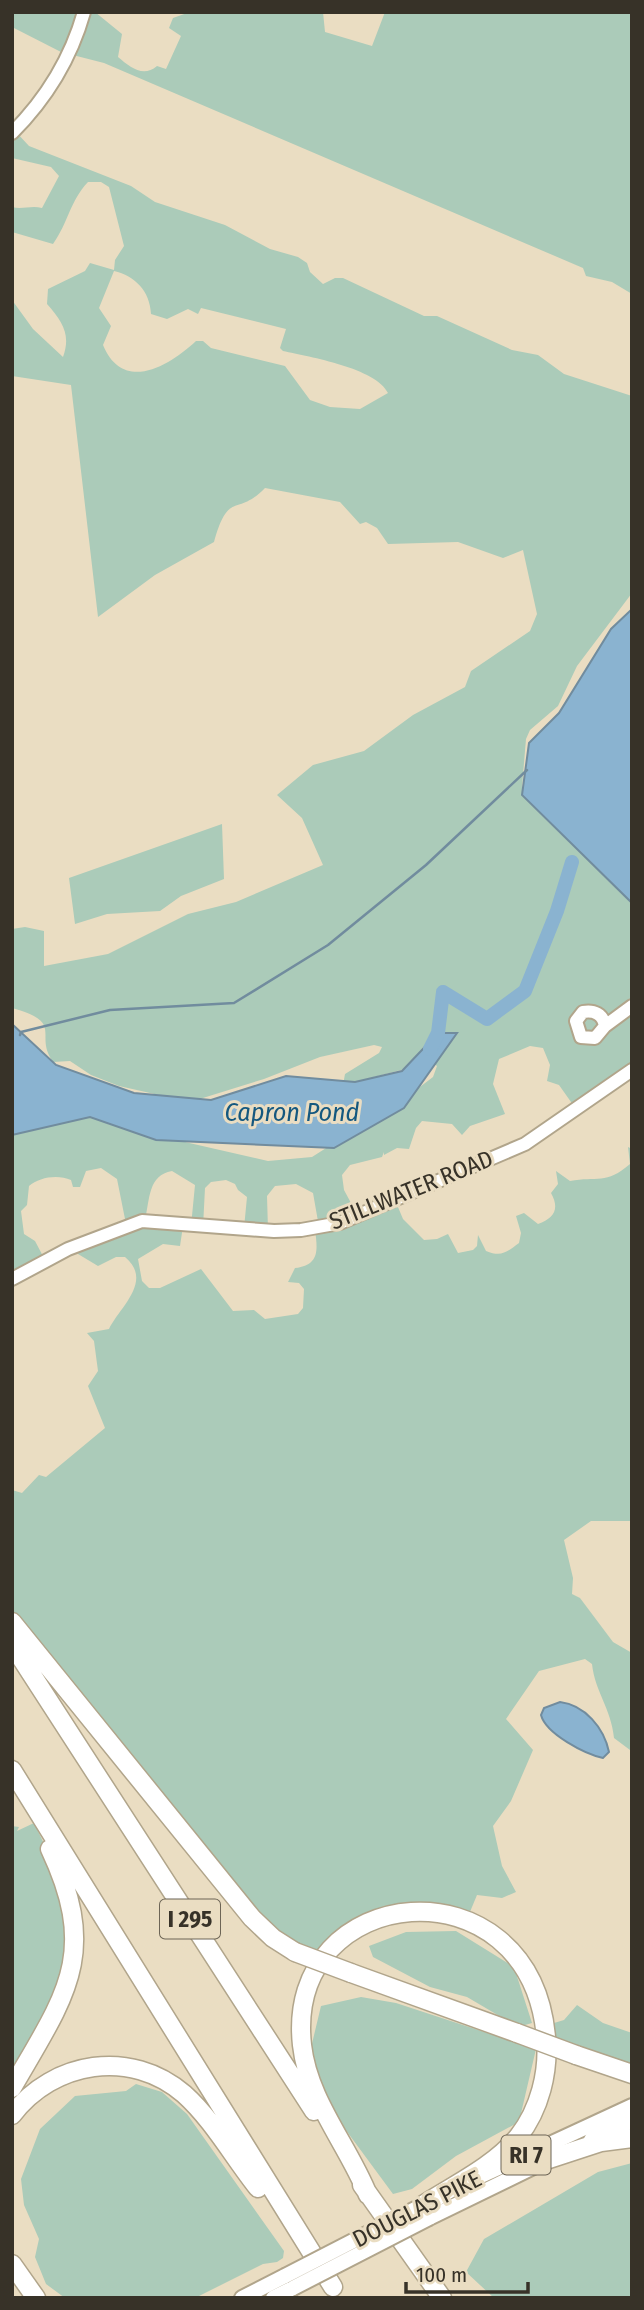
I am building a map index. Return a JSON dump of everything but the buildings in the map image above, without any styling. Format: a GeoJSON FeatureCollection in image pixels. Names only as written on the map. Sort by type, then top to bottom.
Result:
{"type":"FeatureCollection","features":[{"type":"Feature","properties":{"kind":"highway"},"geometry":{"type":"LineString","coordinates":[[12,1622],[258,1925],[295,1952],[632,2074]]}},
{"type":"Feature","properties":{"kind":"highway","name":"I 295"},"geometry":{"type":"LineString","coordinates":[[12,1644],[368,2195],[442,2298]]}},
{"type":"Feature","properties":{"kind":"highway"},"geometry":{"type":"LineString","coordinates":[[12,2088],[64,1998],[72,1973],[75,1944],[73,1915],[66,1886],[14,1773]]}},
{"type":"Feature","properties":{"kind":"highway"},"geometry":{"type":"LineString","coordinates":[[14,1773],[337,2292]]}},
{"type":"Feature","properties":{"kind":"highway"},"geometry":{"type":"LineString","coordinates":[[368,2195],[309,2075],[301,2032],[306,1995],[318,1968],[330,1951],[360,1926],[397,1912],[442,1913],[468,1920],[489,1932],[520,1963],[534,1989],[543,2017],[546,2064],[536,2107],[517,2138],[424,2210]]}},
{"type":"Feature","properties":{"kind":"highway"},"geometry":{"type":"LineString","coordinates":[[12,2115],[43,2085],[66,2073],[87,2067],[122,2066],[163,2079],[187,2096],[201,2112],[337,2292]]}},
{"type":"Feature","properties":{"kind":"highway"},"geometry":{"type":"LineString","coordinates":[[546,2160],[601,2142],[632,2138]]}},
{"type":"Feature","properties":{"kind":"highway"},"geometry":{"type":"LineString","coordinates":[[397,2236],[454,2298]]}},
{"type":"Feature","properties":{"kind":"highway"},"geometry":{"type":"LineString","coordinates":[[12,2264],[36,2298]]}},
{"type":"Feature","properties":{"kind":"main road","name":"DOUGLAS PIKE"},"geometry":{"type":"LineString","coordinates":[[242,2298],[289,2282],[424,2210],[632,2106]]}},
{"type":"Feature","properties":{"kind":"main road","name":"DOUGLAS PIKE"},"geometry":{"type":"LineString","coordinates":[[424,2210],[632,2121]]}},
{"type":"Feature","properties":{"kind":"main road","name":"DOUGLAS PIKE"},"geometry":{"type":"LineString","coordinates":[[273,2298],[289,2282]]}},
{"type":"Feature","properties":{"kind":"street"},"geometry":{"type":"LineString","coordinates":[[12,132],[36,106],[60,71],[84,12]]}},
{"type":"Feature","properties":{"kind":"street"},"geometry":{"type":"LineString","coordinates":[[605,1026],[632,1006]]}},
{"type":"Feature","properties":{"kind":"street","name":"STILLWATER ROAD"},"geometry":{"type":"LineString","coordinates":[[12,1279],[68,1249],[142,1221],[274,1231],[301,1230],[340,1223],[525,1144],[632,1070]]}},
{"type":"Feature","properties":{"kind":"green space"},"geometry":{"type":"Polygon","coordinates":[[[12,12],[95,12],[122,34],[118,57],[132,67],[147,71],[157,66],[166,69],[181,36],[169,28],[173,18],[190,12],[323,12],[325,32],[372,46],[385,12],[632,12],[632,294],[612,282],[586,276],[583,268],[104,63],[61,52],[12,27],[12,12]]]}},
{"type":"Feature","properties":{"kind":"green space"},"geometry":{"type":"Polygon","coordinates":[[[16,132],[29,146],[131,186],[155,202],[225,225],[270,249],[298,257],[307,263],[310,272],[323,284],[335,278],[343,278],[424,316],[437,316],[512,350],[538,355],[564,374],[632,396],[632,593],[577,666],[558,706],[530,730],[526,739],[522,787],[530,801],[632,896],[632,1071],[576,1109],[559,1085],[547,1081],[550,1065],[543,1048],[530,1046],[499,1059],[493,1084],[505,1114],[470,1126],[462,1135],[452,1124],[422,1121],[416,1128],[409,1149],[397,1148],[384,1155],[384,1152],[382,1157],[350,1165],[342,1175],[344,1190],[358,1216],[395,1200],[403,1219],[424,1240],[437,1239],[448,1234],[458,1253],[473,1250],[477,1246],[478,1235],[486,1251],[500,1254],[519,1243],[521,1233],[516,1216],[524,1213],[538,1224],[552,1216],[555,1204],[551,1193],[558,1184],[556,1171],[570,1181],[608,1177],[630,1164],[628,1147],[632,1149],[632,1521],[591,1521],[564,1540],[573,1578],[572,1594],[580,1598],[613,1642],[632,1653],[632,1759],[630,1750],[614,1738],[592,1664],[585,1659],[539,1671],[506,1719],[533,1750],[511,1801],[493,1826],[502,1866],[516,1892],[502,1898],[477,1895],[467,1919],[394,1911],[321,1960],[285,1947],[12,1622],[12,1490],[22,1493],[39,1475],[46,1477],[105,1428],[88,1386],[98,1371],[94,1341],[87,1333],[109,1329],[132,1294],[136,1275],[133,1266],[125,1257],[116,1257],[98,1266],[78,1254],[77,1246],[126,1224],[117,1179],[101,1168],[86,1171],[80,1187],[73,1187],[71,1180],[66,1178],[55,1177],[38,1180],[29,1186],[27,1205],[21,1211],[24,1234],[35,1241],[45,1260],[12,1281],[12,1134],[66,1101],[108,1124],[268,1161],[312,1157],[408,1096],[433,1077],[437,1066],[432,1062],[343,1085],[345,1074],[379,1053],[382,1047],[374,1045],[320,1057],[264,1079],[190,1102],[119,1086],[91,1075],[70,1061],[53,1062],[48,1052],[43,1024],[28,1013],[12,1008],[12,929],[25,927],[44,931],[44,966],[108,954],[188,914],[236,902],[323,865],[302,818],[277,795],[313,765],[364,751],[413,715],[465,687],[471,671],[530,631],[537,614],[523,550],[503,558],[458,542],[388,544],[377,528],[366,522],[360,524],[340,502],[265,488],[224,515],[214,542],[155,575],[98,617],[71,385],[12,376],[12,300],[33,329],[63,357],[66,335],[47,304],[48,289],[85,271],[90,263],[114,270],[115,260],[124,246],[109,187],[101,182],[88,182],[82,189],[53,244],[12,232],[12,207],[42,208],[59,176],[51,167],[12,158],[12,134],[16,132]],[[114,271],[99,308],[111,326],[103,345],[112,360],[122,368],[134,372],[146,371],[172,359],[196,341],[203,341],[211,348],[285,366],[310,400],[330,407],[360,409],[388,393],[381,384],[357,370],[283,351],[280,348],[286,329],[201,308],[198,314],[188,309],[167,319],[151,314],[148,298],[140,286],[122,273],[114,271]],[[172,1171],[158,1177],[154,1183],[145,1220],[183,1226],[180,1246],[163,1244],[138,1259],[142,1281],[149,1288],[160,1288],[201,1269],[233,1311],[254,1310],[265,1319],[298,1314],[303,1308],[304,1289],[299,1283],[288,1282],[295,1268],[309,1264],[315,1256],[315,1230],[319,1227],[313,1193],[296,1184],[275,1186],[267,1196],[268,1230],[244,1228],[247,1197],[235,1184],[226,1180],[211,1182],[205,1188],[203,1227],[191,1226],[195,1185],[172,1171]]]}},
{"type":"Feature","properties":{"kind":"green space"},"geometry":{"type":"Polygon","coordinates":[[[222,824],[224,879],[181,896],[160,911],[107,914],[75,924],[69,878],[222,824]]]}},
{"type":"Feature","properties":{"kind":"green space"},"geometry":{"type":"Polygon","coordinates":[[[34,1823],[65,1887],[73,1964],[12,2081],[12,1826],[19,1827],[17,1831],[34,1823]]]}},
{"type":"Feature","properties":{"kind":"green space"},"geometry":{"type":"Polygon","coordinates":[[[456,1931],[514,1967],[532,2023],[518,2027],[467,1997],[430,1987],[373,1957],[369,1946],[406,1932],[456,1931]]]}},
{"type":"Feature","properties":{"kind":"green space"},"geometry":{"type":"Polygon","coordinates":[[[361,1997],[396,2003],[536,2049],[519,2122],[456,2156],[412,2189],[393,2194],[334,2114],[310,2052],[321,2006],[361,1997]]]}},
{"type":"Feature","properties":{"kind":"green space"},"geometry":{"type":"Polygon","coordinates":[[[577,2005],[603,2023],[632,2033],[632,2072],[546,2042],[544,2026],[564,2020],[577,2005]]]}},
{"type":"Feature","properties":{"kind":"green space"},"geometry":{"type":"Polygon","coordinates":[[[136,2084],[162,2092],[187,2114],[284,2251],[283,2258],[277,2262],[263,2264],[195,2298],[65,2298],[46,2284],[35,2257],[39,2239],[24,2205],[21,2179],[40,2129],[75,2096],[126,2091],[136,2084]]]}},
{"type":"Feature","properties":{"kind":"green space"},"geometry":{"type":"Polygon","coordinates":[[[632,2163],[632,2298],[494,2298],[466,2272],[484,2239],[598,2172],[632,2163]]]}},
{"type":"Feature","properties":{"kind":"water"},"geometry":{"type":"Polygon","coordinates":[[[632,609],[632,903],[522,795],[529,743],[559,713],[611,629],[632,609]]]}},
{"type":"Feature","properties":{"kind":"water","name":"Capron Pond"},"geometry":{"type":"Polygon","coordinates":[[[12,1024],[56,1065],[134,1093],[211,1100],[286,1076],[355,1082],[402,1071],[438,1033],[457,1033],[404,1108],[334,1148],[156,1140],[90,1117],[12,1135],[12,1024]]]}},
{"type":"Feature","properties":{"kind":"water"},"geometry":{"type":"Polygon","coordinates":[[[560,1702],[578,1708],[598,1726],[609,1752],[603,1758],[567,1742],[544,1722],[541,1715],[544,1708],[560,1702]]]}},
{"type":"Feature","properties":{"kind":"waterway"},"geometry":{"type":"LineString","coordinates":[[20,1035],[21,1032],[110,1010],[234,1003],[328,945],[426,865],[527,770]]}},
{"type":"Feature","properties":{"kind":"waterway"},"geometry":{"type":"LineString","coordinates":[[430,1049],[438,1033],[443,992],[487,1019],[525,991],[557,911],[572,862]]}}]}
